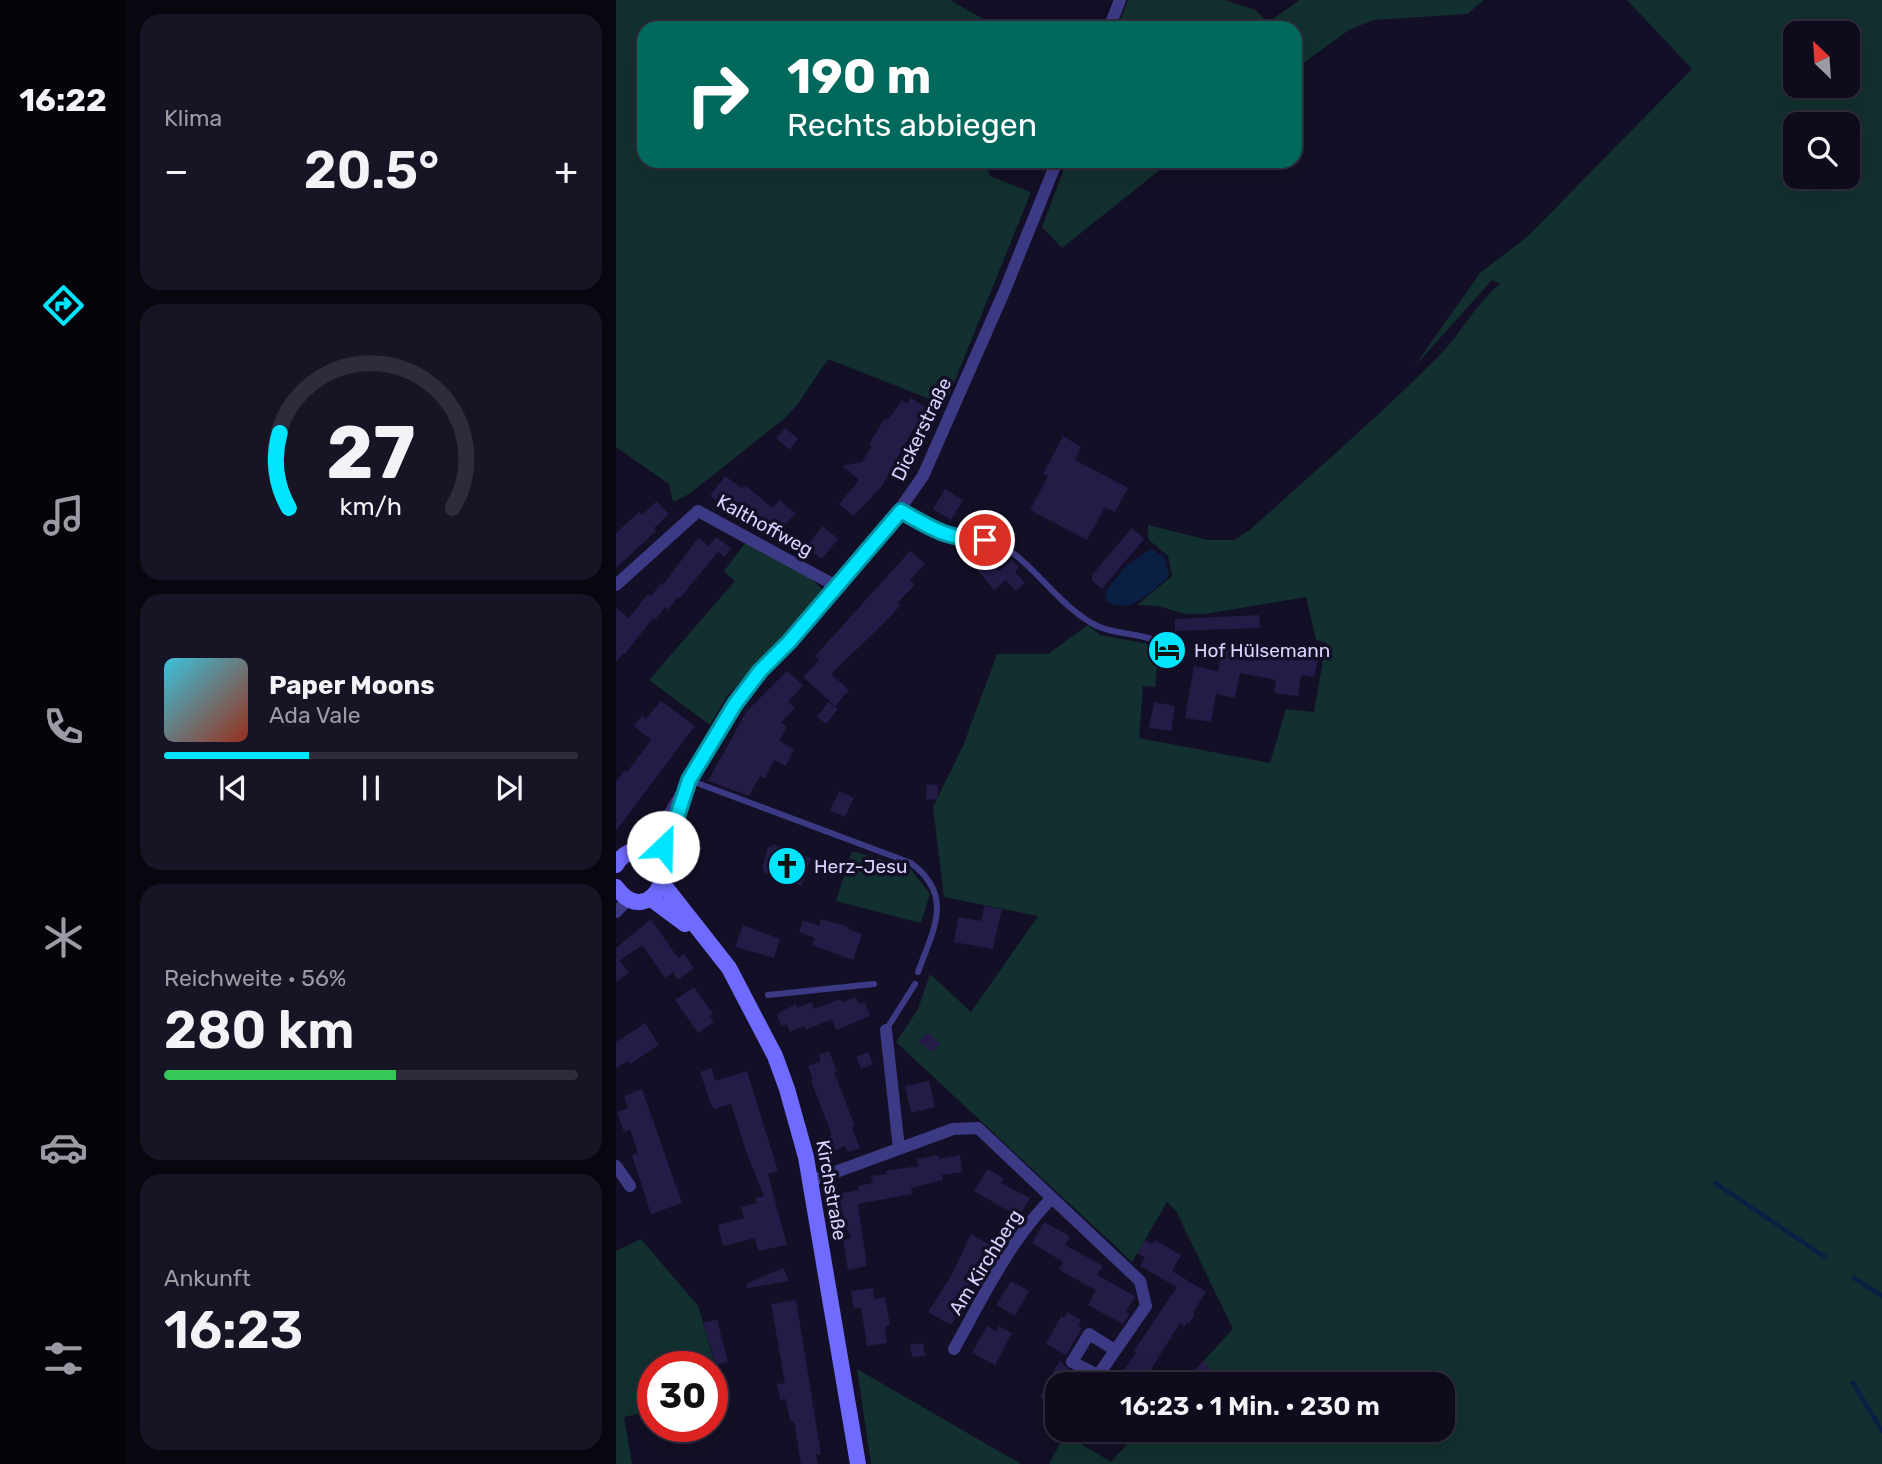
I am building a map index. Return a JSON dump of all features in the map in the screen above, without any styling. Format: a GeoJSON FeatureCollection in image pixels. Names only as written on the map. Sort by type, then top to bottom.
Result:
{"type":"FeatureCollection","features":[{"type":"Feature","properties":{"kind":"street"},"geometry":{"type":"LineString","coordinates":[[1112,21],[1120,0]]}},
{"type":"Feature","properties":{"kind":"street","name":"Dickerstraße"},"geometry":{"type":"LineString","coordinates":[[643,850],[653,840],[735,704],[760,671],[838,587],[901,511],[923,476],[1019,258],[1054,168]]}},
{"type":"Feature","properties":{"kind":"street","name":"Kalthoffweg"},"geometry":{"type":"LineString","coordinates":[[616,586],[698,511],[838,587]]}},
{"type":"Feature","properties":{"kind":"street","name":"Dickerstraße"},"geometry":{"type":"LineString","coordinates":[[658,859],[675,823],[689,780]]}},
{"type":"Feature","properties":{"kind":"street"},"geometry":{"type":"LineString","coordinates":[[616,887],[629,899],[642,901],[660,890],[663,884],[664,871],[658,859],[643,850],[619,857]]}},
{"type":"Feature","properties":{"kind":"street","name":"Kirchstraße"},"geometry":{"type":"LineString","coordinates":[[663,884],[729,968],[775,1056],[798,1126],[811,1181],[858,1464]]}},
{"type":"Feature","properties":{"kind":"street","name":"Kirchstraße"},"geometry":{"type":"LineString","coordinates":[[650,898],[709,944]]}},
{"type":"Feature","properties":{"kind":"street"},"geometry":{"type":"LineString","coordinates":[[616,912],[629,899]]}},
{"type":"Feature","properties":{"kind":"street"},"geometry":{"type":"LineString","coordinates":[[886,1030],[899,1149]]}},
{"type":"Feature","properties":{"kind":"street"},"geometry":{"type":"LineString","coordinates":[[811,1181],[953,1129],[978,1128],[1140,1281],[1146,1306],[1100,1372]]}},
{"type":"Feature","properties":{"kind":"street"},"geometry":{"type":"LineString","coordinates":[[616,1166],[630,1186]]}},
{"type":"Feature","properties":{"kind":"street","name":"Am Kirchberg"},"geometry":{"type":"LineString","coordinates":[[954,1349],[1004,1260],[1038,1211],[1052,1198]]}},
{"type":"Feature","properties":{"kind":"street"},"geometry":{"type":"LineString","coordinates":[[1085,1372],[1072,1362],[1089,1334],[1115,1349]]}},
{"type":"Feature","properties":{"kind":"lane"},"geometry":{"type":"LineString","coordinates":[[901,511],[943,534],[994,541],[1021,560],[1084,619],[1108,631],[1154,640],[1169,650]]}},
{"type":"Feature","properties":{"kind":"lane"},"geometry":{"type":"LineString","coordinates":[[689,780],[911,863],[926,874],[939,905],[918,972]]}},
{"type":"Feature","properties":{"kind":"lane"},"geometry":{"type":"LineString","coordinates":[[768,995],[874,984]]}},
{"type":"Feature","properties":{"kind":"lane"},"geometry":{"type":"LineString","coordinates":[[886,1030],[915,984]]}},
{"type":"Feature","properties":{"kind":"green space"},"geometry":{"type":"Polygon","coordinates":[[[616,0],[950,0],[987,21],[637,21],[637,168],[987,168],[990,176],[1031,192],[945,405],[828,359],[785,418],[689,494],[673,502],[669,484],[616,447],[616,0]]]}},
{"type":"Feature","properties":{"kind":"green space"},"geometry":{"type":"Polygon","coordinates":[[[1128,0],[1225,0],[1255,10],[1267,21],[1120,21],[1128,0]]]}},
{"type":"Feature","properties":{"kind":"green space"},"geometry":{"type":"Polygon","coordinates":[[[1300,0],[1484,0],[1467,14],[1373,20],[1349,30],[1302,64],[1302,21],[1269,21],[1300,0]]]}},
{"type":"Feature","properties":{"kind":"green space"},"geometry":{"type":"Polygon","coordinates":[[[1627,0],[1882,0],[1882,1464],[1049,1464],[1061,1442],[1078,1442],[1111,1462],[1128,1442],[1455,1442],[1455,1372],[1193,1372],[1233,1329],[1176,1211],[1167,1202],[1132,1262],[896,1042],[918,1009],[930,974],[971,1012],[1038,916],[944,897],[933,807],[963,746],[997,654],[1048,654],[1088,625],[1100,635],[1159,646],[1155,687],[1143,686],[1139,738],[1270,763],[1286,709],[1314,712],[1326,643],[1316,640],[1306,597],[1205,614],[1185,614],[1159,606],[1137,605],[1172,576],[1168,556],[1148,539],[1148,525],[1208,540],[1234,540],[1251,529],[1438,357],[1500,284],[1492,280],[1414,367],[1480,273],[1528,236],[1692,69],[1627,0]]]}},
{"type":"Feature","properties":{"kind":"green space"},"geometry":{"type":"Polygon","coordinates":[[[1064,168],[1162,168],[1062,248],[1042,227],[1064,168]]]}},
{"type":"Feature","properties":{"kind":"green space"},"geometry":{"type":"Polygon","coordinates":[[[746,542],[810,577],[824,591],[727,696],[710,725],[649,680],[735,581],[724,571],[746,542]]]}},
{"type":"Feature","properties":{"kind":"green space"},"geometry":{"type":"Polygon","coordinates":[[[852,851],[909,867],[930,894],[921,923],[836,901],[852,851]]]}},
{"type":"Feature","properties":{"kind":"green space"},"geometry":{"type":"Polygon","coordinates":[[[641,1239],[698,1306],[711,1351],[637,1351],[637,1414],[624,1417],[632,1464],[616,1464],[616,1251],[641,1239]]]}},
{"type":"Feature","properties":{"kind":"green space"},"geometry":{"type":"Polygon","coordinates":[[[857,1369],[1021,1464],[871,1464],[857,1369]]]}},
{"type":"Feature","properties":{"kind":"water"},"geometry":{"type":"Polygon","coordinates":[[[1151,549],[1164,557],[1169,576],[1141,600],[1125,605],[1107,602],[1105,592],[1125,567],[1151,549]]]}},
{"type":"Feature","properties":{"kind":"building"},"geometry":{"type":"Polygon","coordinates":[[[911,398],[929,409],[916,430],[914,428],[882,486],[854,516],[839,504],[859,480],[842,466],[862,462],[872,446],[869,444],[885,418],[888,420],[902,400],[907,404],[911,398]]]}},
{"type":"Feature","properties":{"kind":"building"},"geometry":{"type":"Polygon","coordinates":[[[785,428],[798,439],[790,450],[776,438],[785,428]]]}},
{"type":"Feature","properties":{"kind":"building"},"geometry":{"type":"Polygon","coordinates":[[[1063,436],[1081,447],[1075,460],[1128,488],[1115,512],[1105,507],[1087,540],[1030,510],[1048,476],[1043,474],[1063,436]]]}},
{"type":"Feature","properties":{"kind":"building"},"geometry":{"type":"Polygon","coordinates":[[[725,476],[742,488],[745,485],[773,508],[779,500],[796,514],[776,533],[759,523],[756,527],[729,504],[725,508],[710,496],[725,476]]]}},
{"type":"Feature","properties":{"kind":"building"},"geometry":{"type":"Polygon","coordinates":[[[945,489],[963,500],[951,520],[933,509],[945,489]]]}},
{"type":"Feature","properties":{"kind":"building"},"geometry":{"type":"Polygon","coordinates":[[[657,501],[669,514],[654,528],[656,531],[616,568],[616,533],[639,512],[642,515],[657,501]]]}},
{"type":"Feature","properties":{"kind":"building"},"geometry":{"type":"Polygon","coordinates":[[[823,526],[838,539],[822,559],[806,547],[823,526]]]}},
{"type":"Feature","properties":{"kind":"building"},"geometry":{"type":"Polygon","coordinates":[[[1132,528],[1144,539],[1102,589],[1092,581],[1092,575],[1132,528]]]}},
{"type":"Feature","properties":{"kind":"building"},"geometry":{"type":"Polygon","coordinates":[[[716,537],[731,548],[725,557],[718,552],[680,598],[678,597],[668,610],[665,607],[655,620],[653,618],[616,662],[616,608],[629,618],[648,594],[651,596],[661,583],[663,585],[698,538],[709,546],[716,537]]]}},
{"type":"Feature","properties":{"kind":"building"},"geometry":{"type":"Polygon","coordinates":[[[910,551],[925,564],[910,580],[915,585],[898,602],[901,605],[833,672],[832,675],[849,690],[835,706],[803,677],[819,660],[815,656],[910,551]]]}},
{"type":"Feature","properties":{"kind":"building"},"geometry":{"type":"Polygon","coordinates":[[[1012,560],[1019,567],[1015,572],[1025,583],[1016,591],[1006,580],[994,590],[978,571],[990,561],[999,571],[1012,560]]]}},
{"type":"Feature","properties":{"kind":"building"},"geometry":{"type":"Polygon","coordinates":[[[1259,615],[1260,628],[1175,631],[1175,619],[1259,615]]]}},
{"type":"Feature","properties":{"kind":"building"},"geometry":{"type":"Polygon","coordinates":[[[1223,644],[1280,655],[1281,650],[1319,656],[1314,677],[1301,675],[1298,696],[1274,693],[1276,680],[1240,673],[1235,698],[1216,694],[1211,722],[1185,718],[1194,666],[1218,671],[1223,644]]]}},
{"type":"Feature","properties":{"kind":"building"},"geometry":{"type":"Polygon","coordinates":[[[787,671],[803,685],[788,702],[795,708],[781,723],[787,726],[779,741],[794,749],[786,766],[774,760],[765,779],[760,776],[749,796],[708,781],[746,712],[787,671]]]}},
{"type":"Feature","properties":{"kind":"building"},"geometry":{"type":"Polygon","coordinates":[[[661,701],[695,726],[616,831],[616,781],[625,770],[627,772],[651,740],[634,726],[642,716],[646,719],[661,701]]]}},
{"type":"Feature","properties":{"kind":"building"},"geometry":{"type":"Polygon","coordinates":[[[829,702],[838,709],[826,724],[817,716],[829,702]]]}},
{"type":"Feature","properties":{"kind":"building"},"geometry":{"type":"Polygon","coordinates":[[[1154,702],[1175,706],[1171,731],[1149,728],[1154,702]]]}},
{"type":"Feature","properties":{"kind":"building"},"geometry":{"type":"Polygon","coordinates":[[[927,784],[938,785],[937,800],[926,799],[927,784]]]}},
{"type":"Feature","properties":{"kind":"building"},"geometry":{"type":"Polygon","coordinates":[[[839,791],[854,798],[845,817],[830,810],[839,791]]]}},
{"type":"Feature","properties":{"kind":"building","name":"Herz-Jesu"},"geometry":{"type":"Polygon","coordinates":[[[773,844],[811,858],[801,886],[763,872],[768,847],[773,844]]]}},
{"type":"Feature","properties":{"kind":"building"},"geometry":{"type":"Polygon","coordinates":[[[984,906],[1002,909],[993,949],[954,942],[958,917],[981,921],[984,906]]]}},
{"type":"Feature","properties":{"kind":"building"},"geometry":{"type":"Polygon","coordinates":[[[651,919],[678,958],[684,954],[694,968],[678,980],[673,972],[665,978],[642,945],[620,960],[616,954],[616,948],[651,919]]]}},
{"type":"Feature","properties":{"kind":"building"},"geometry":{"type":"Polygon","coordinates":[[[821,919],[849,927],[848,929],[862,934],[853,960],[812,945],[815,938],[799,932],[803,920],[819,926],[821,919]]]}},
{"type":"Feature","properties":{"kind":"building"},"geometry":{"type":"Polygon","coordinates":[[[743,925],[780,939],[774,958],[735,947],[743,925]]]}},
{"type":"Feature","properties":{"kind":"building"},"geometry":{"type":"Polygon","coordinates":[[[616,955],[629,973],[616,982],[616,955]]]}},
{"type":"Feature","properties":{"kind":"building"},"geometry":{"type":"Polygon","coordinates":[[[694,987],[713,1014],[710,1016],[714,1022],[698,1033],[675,1000],[694,987]]]}},
{"type":"Feature","properties":{"kind":"building"},"geometry":{"type":"Polygon","coordinates":[[[856,997],[859,1004],[865,1002],[870,1016],[836,1030],[832,1019],[806,1030],[804,1026],[790,1032],[787,1024],[781,1026],[777,1014],[796,1004],[797,1008],[812,1002],[814,1009],[840,999],[842,1002],[856,997]]]}},
{"type":"Feature","properties":{"kind":"building"},"geometry":{"type":"Polygon","coordinates":[[[645,1023],[659,1045],[630,1064],[628,1061],[616,1068],[616,1042],[645,1023]]]}},
{"type":"Feature","properties":{"kind":"building"},"geometry":{"type":"Polygon","coordinates":[[[927,1032],[940,1044],[933,1052],[918,1042],[927,1032]]]}},
{"type":"Feature","properties":{"kind":"building"},"geometry":{"type":"Polygon","coordinates":[[[829,1051],[860,1148],[848,1152],[845,1146],[834,1151],[829,1137],[832,1135],[808,1066],[821,1061],[819,1055],[829,1051]]]}},
{"type":"Feature","properties":{"kind":"building"},"geometry":{"type":"Polygon","coordinates":[[[868,1052],[873,1064],[861,1069],[856,1057],[868,1052]]]}},
{"type":"Feature","properties":{"kind":"building"},"geometry":{"type":"Polygon","coordinates":[[[712,1068],[715,1081],[747,1071],[778,1171],[768,1174],[787,1245],[758,1251],[755,1238],[723,1246],[718,1225],[744,1218],[741,1207],[757,1203],[755,1198],[764,1196],[731,1104],[714,1109],[711,1104],[700,1072],[712,1068]]]}},
{"type":"Feature","properties":{"kind":"building"},"geometry":{"type":"Polygon","coordinates":[[[929,1081],[935,1107],[911,1113],[905,1086],[929,1081]]]}},
{"type":"Feature","properties":{"kind":"building"},"geometry":{"type":"Polygon","coordinates":[[[642,1089],[682,1203],[651,1214],[632,1155],[638,1153],[630,1130],[624,1132],[617,1112],[628,1108],[624,1096],[642,1089]]]}},
{"type":"Feature","properties":{"kind":"building"},"geometry":{"type":"Polygon","coordinates":[[[938,1155],[939,1159],[960,1155],[962,1172],[942,1175],[943,1180],[911,1188],[912,1194],[858,1204],[867,1266],[848,1270],[843,1241],[851,1238],[848,1229],[841,1231],[836,1194],[859,1190],[858,1186],[873,1183],[871,1176],[918,1166],[917,1159],[938,1155]]]}},
{"type":"Feature","properties":{"kind":"building"},"geometry":{"type":"Polygon","coordinates":[[[987,1169],[1004,1178],[1001,1183],[1030,1198],[1019,1217],[974,1191],[987,1169]]]}},
{"type":"Feature","properties":{"kind":"building"},"geometry":{"type":"Polygon","coordinates":[[[1044,1222],[1070,1236],[1065,1245],[1103,1266],[1097,1275],[1135,1296],[1126,1312],[1130,1314],[1123,1324],[1088,1305],[1096,1290],[1059,1270],[1063,1262],[1032,1243],[1044,1222]]]}},
{"type":"Feature","properties":{"kind":"building"},"geometry":{"type":"Polygon","coordinates":[[[971,1234],[994,1247],[951,1325],[928,1312],[952,1274],[971,1234]]]}},
{"type":"Feature","properties":{"kind":"building"},"geometry":{"type":"Polygon","coordinates":[[[1145,1240],[1152,1244],[1155,1240],[1181,1255],[1172,1271],[1206,1292],[1189,1324],[1185,1326],[1180,1323],[1149,1372],[1123,1372],[1177,1287],[1140,1266],[1145,1257],[1137,1253],[1145,1240]]]}},
{"type":"Feature","properties":{"kind":"building"},"geometry":{"type":"Polygon","coordinates":[[[783,1268],[789,1281],[748,1288],[746,1284],[783,1268]]]}},
{"type":"Feature","properties":{"kind":"building"},"geometry":{"type":"Polygon","coordinates":[[[1011,1281],[1029,1291],[1015,1316],[996,1305],[1011,1281]]]}},
{"type":"Feature","properties":{"kind":"building"},"geometry":{"type":"Polygon","coordinates":[[[873,1288],[874,1299],[885,1297],[890,1325],[885,1326],[887,1343],[867,1346],[861,1308],[854,1309],[851,1291],[873,1288]]]}},
{"type":"Feature","properties":{"kind":"building"},"geometry":{"type":"Polygon","coordinates":[[[796,1300],[821,1454],[816,1454],[818,1464],[801,1464],[794,1421],[790,1421],[786,1399],[780,1400],[777,1384],[785,1383],[771,1304],[796,1300]]]}},
{"type":"Feature","properties":{"kind":"building"},"geometry":{"type":"Polygon","coordinates":[[[1067,1312],[1081,1320],[1078,1326],[1082,1328],[1066,1355],[1046,1344],[1061,1316],[1064,1318],[1067,1312]]]}},
{"type":"Feature","properties":{"kind":"building"},"geometry":{"type":"Polygon","coordinates":[[[717,1320],[725,1351],[712,1351],[703,1322],[717,1320]]]}},
{"type":"Feature","properties":{"kind":"building"},"geometry":{"type":"Polygon","coordinates":[[[987,1326],[996,1331],[999,1326],[1012,1333],[995,1365],[972,1353],[987,1326]]]}},
{"type":"Feature","properties":{"kind":"building"},"geometry":{"type":"Polygon","coordinates":[[[923,1343],[925,1356],[912,1357],[910,1345],[923,1343]]]}},
{"type":"Feature","properties":{"kind":"building"},"geometry":{"type":"Polygon","coordinates":[[[1060,1360],[1072,1372],[1054,1372],[1060,1360]]]}},
{"type":"Feature","properties":{"kind":"building"},"geometry":{"type":"Polygon","coordinates":[[[1203,1361],[1212,1370],[1210,1372],[1193,1372],[1203,1361]]]}},
{"type":"Feature","properties":{"kind":"waterway"},"geometry":{"type":"LineString","coordinates":[[1715,1183],[1825,1257]]}},
{"type":"Feature","properties":{"kind":"waterway"},"geometry":{"type":"LineString","coordinates":[[1854,1278],[1882,1296]]}},
{"type":"Feature","properties":{"kind":"waterway"},"geometry":{"type":"LineString","coordinates":[[1853,1383],[1882,1431]]}},
{"type":"Feature","properties":{"kind":"place","name":"Hof Hülsemann"},"geometry":{"type":"Point","coordinates":[1167,650]}},
{"type":"Feature","properties":{"kind":"place","name":"Herz-Jesu"},"geometry":{"type":"Point","coordinates":[787,866]}},
{"type":"Feature","properties":{"kind":"route"},"geometry":{"type":"LineString","coordinates":[[663,847],[675,823],[689,780],[735,704],[760,671],[789,642],[901,511],[943,534],[985,540]]}}]}
